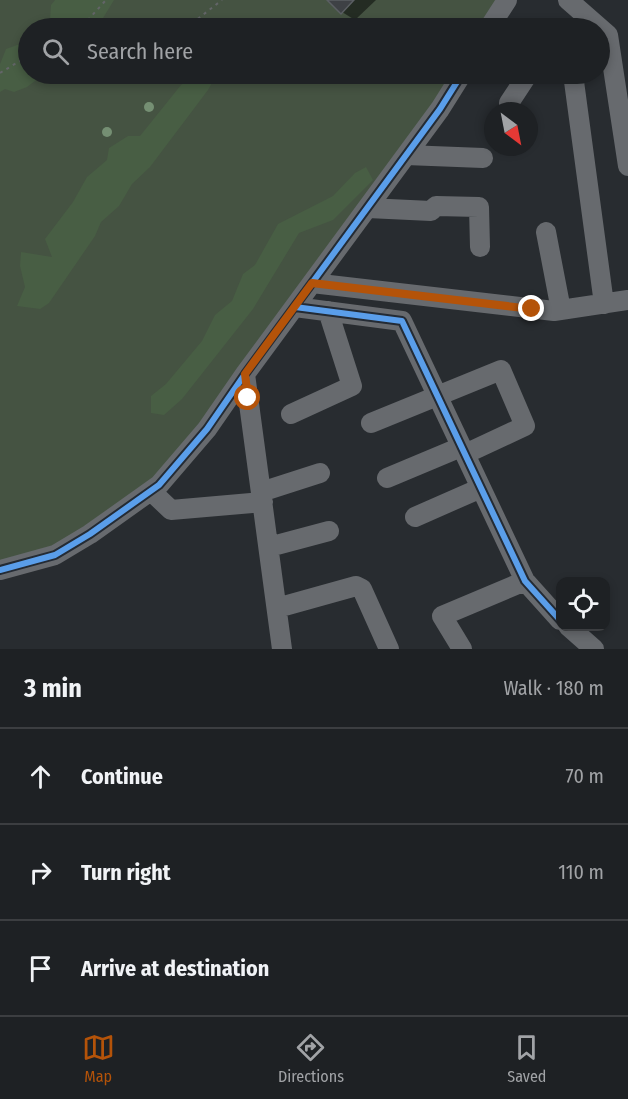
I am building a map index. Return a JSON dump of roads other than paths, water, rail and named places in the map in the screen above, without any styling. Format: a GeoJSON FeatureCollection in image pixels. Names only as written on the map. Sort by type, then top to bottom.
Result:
{"type":"FeatureCollection","features":[{"type":"Feature","properties":{"kind":"street"},"geometry":{"type":"LineString","coordinates":[[495,18],[507,0]]}},
{"type":"Feature","properties":{"kind":"street"},"geometry":{"type":"LineString","coordinates":[[568,0],[589,18]]}},
{"type":"Feature","properties":{"kind":"street"},"geometry":{"type":"LineString","coordinates":[[610,72],[628,166]]}},
{"type":"Feature","properties":{"kind":"street"},"geometry":{"type":"LineString","coordinates":[[0,570],[55,555],[90,534],[151,490],[207,429],[440,109],[456,84]]}},
{"type":"Feature","properties":{"kind":"street"},"geometry":{"type":"LineString","coordinates":[[510,102],[521,84]]}},
{"type":"Feature","properties":{"kind":"street"},"geometry":{"type":"LineString","coordinates":[[574,84],[604,304]]}},
{"type":"Feature","properties":{"kind":"street"},"geometry":{"type":"LineString","coordinates":[[406,155],[483,158]]}},
{"type":"Feature","properties":{"kind":"street"},"geometry":{"type":"LineString","coordinates":[[368,208],[430,211],[436,206],[479,207],[480,247]]}},
{"type":"Feature","properties":{"kind":"street"},"geometry":{"type":"LineString","coordinates":[[546,232],[561,310]]}},
{"type":"Feature","properties":{"kind":"street"},"geometry":{"type":"LineString","coordinates":[[312,283],[561,310],[628,300]]}},
{"type":"Feature","properties":{"kind":"street"},"geometry":{"type":"LineString","coordinates":[[295,307],[402,321],[525,581],[556,615]]}},
{"type":"Feature","properties":{"kind":"street"},"geometry":{"type":"LineString","coordinates":[[291,414],[352,386],[328,311]]}},
{"type":"Feature","properties":{"kind":"street"},"geometry":{"type":"LineString","coordinates":[[371,423],[501,370],[525,426],[387,478]]}},
{"type":"Feature","properties":{"kind":"street"},"geometry":{"type":"LineString","coordinates":[[245,374],[282,649]]}},
{"type":"Feature","properties":{"kind":"street"},"geometry":{"type":"LineString","coordinates":[[151,490],[171,510],[262,497],[321,473]]}},
{"type":"Feature","properties":{"kind":"street"},"geometry":{"type":"LineString","coordinates":[[415,517],[481,488]]}},
{"type":"Feature","properties":{"kind":"street"},"geometry":{"type":"LineString","coordinates":[[269,547],[329,531]]}},
{"type":"Feature","properties":{"kind":"street"},"geometry":{"type":"LineString","coordinates":[[462,649],[442,616],[525,581]]}},
{"type":"Feature","properties":{"kind":"street"},"geometry":{"type":"LineString","coordinates":[[277,608],[356,586],[362,589],[389,649]]}},
{"type":"Feature","properties":{"kind":"street"},"geometry":{"type":"LineString","coordinates":[[573,631],[594,649]]}}]}
